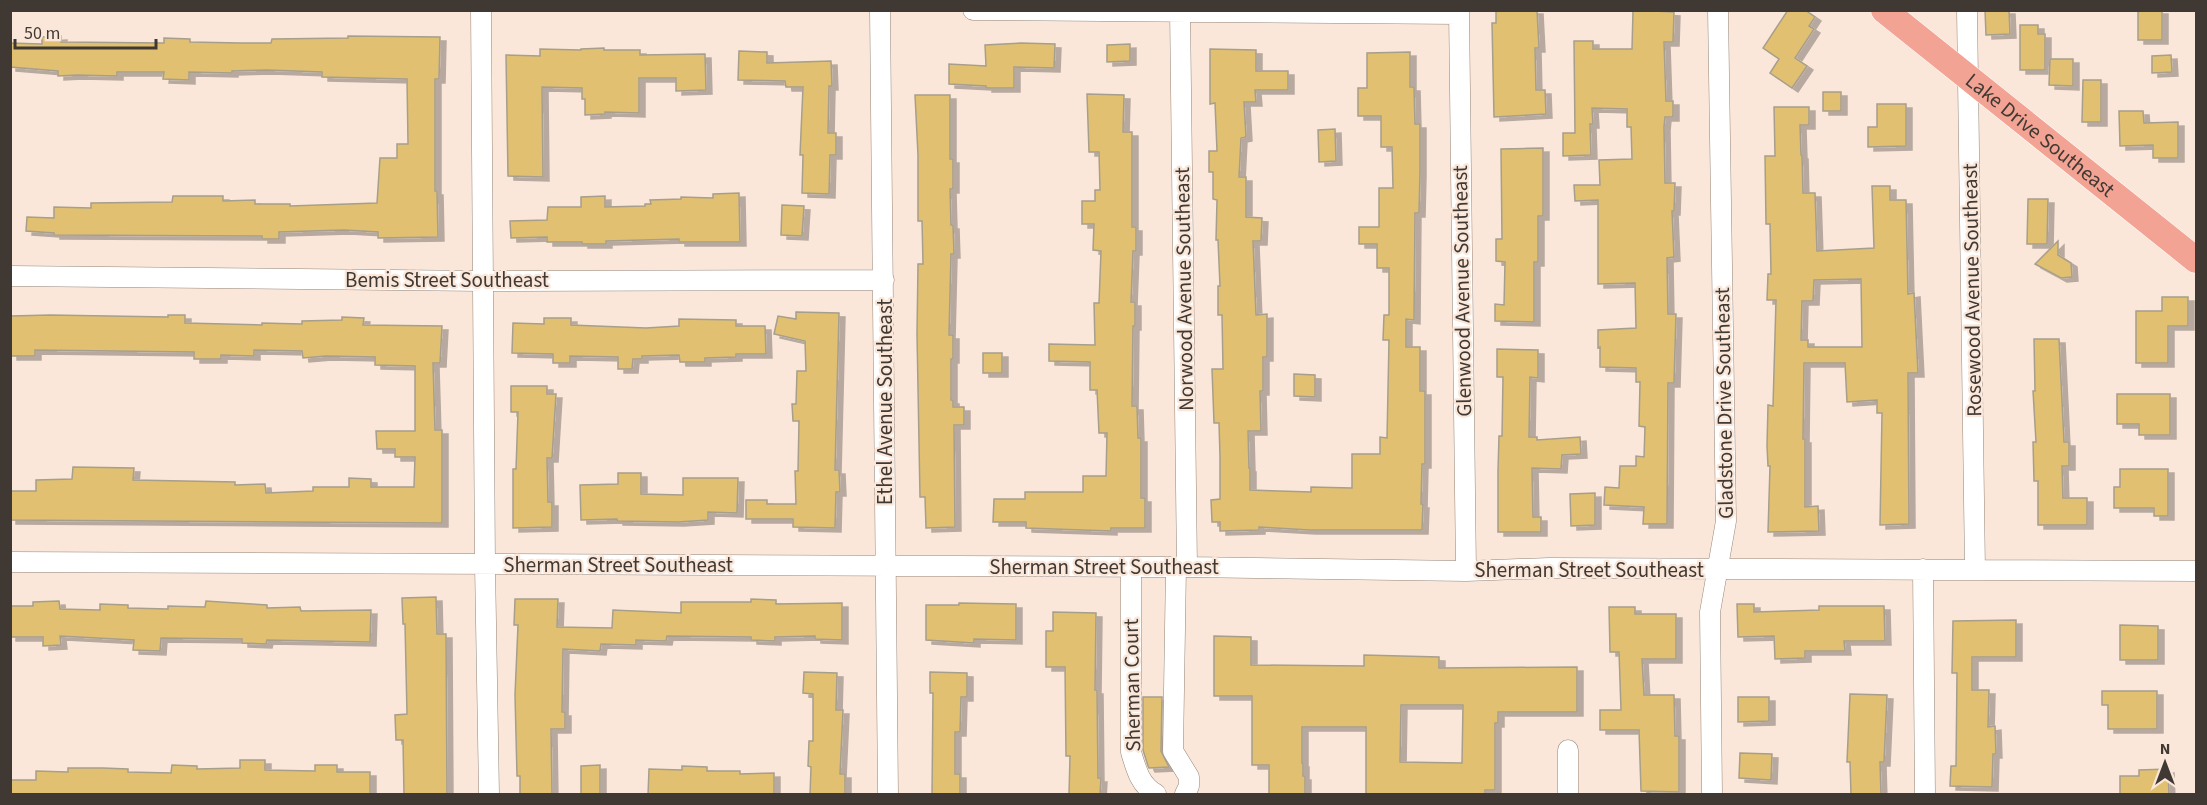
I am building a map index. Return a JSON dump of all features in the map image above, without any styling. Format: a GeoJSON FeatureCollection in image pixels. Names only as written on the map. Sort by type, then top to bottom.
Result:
{"type":"FeatureCollection","features":[{"type":"Feature","properties":{"kind":"main road","name":"Lake Drive Southeast"},"geometry":{"type":"LineString","coordinates":[[1884,10],[2196,260]]}},
{"type":"Feature","properties":{"kind":"street"},"geometry":{"type":"LineString","coordinates":[[481,10],[489,795]]}},
{"type":"Feature","properties":{"kind":"street","name":"Ethel Avenue Southeast"},"geometry":{"type":"LineString","coordinates":[[880,10],[888,795]]}},
{"type":"Feature","properties":{"kind":"street"},"geometry":{"type":"LineString","coordinates":[[973,10],[1459,12]]}},
{"type":"Feature","properties":{"kind":"street","name":"Gladstone Drive Southeast"},"geometry":{"type":"LineString","coordinates":[[1712,795],[1710,612],[1726,521],[1718,10]]}},
{"type":"Feature","properties":{"kind":"street","name":"Rosewood Avenue Southeast"},"geometry":{"type":"LineString","coordinates":[[1967,10],[1976,570]]}},
{"type":"Feature","properties":{"kind":"street","name":"Norwood Avenue Southeast"},"geometry":{"type":"LineString","coordinates":[[1180,12],[1181,567]]}},
{"type":"Feature","properties":{"kind":"street","name":"Glenwood Avenue Southeast"},"geometry":{"type":"LineString","coordinates":[[1459,12],[1466,571]]}},
{"type":"Feature","properties":{"kind":"street","name":"Bemis Street Southeast"},"geometry":{"type":"LineString","coordinates":[[10,276],[483,281],[884,280]]}},
{"type":"Feature","properties":{"kind":"street","name":"Sherman Street Southeast"},"geometry":{"type":"LineString","coordinates":[[10,562],[1181,567],[1466,571],[1549,568],[1716,570],[1923,568],[2196,571]]}},
{"type":"Feature","properties":{"kind":"street","name":"Sherman Court"},"geometry":{"type":"LineString","coordinates":[[1181,567],[1173,751],[1189,777],[1189,786],[1185,795]]}},
{"type":"Feature","properties":{"kind":"street","name":"Sherman Court"},"geometry":{"type":"LineString","coordinates":[[1131,568],[1131,752],[1137,774],[1149,793]]}},
{"type":"Feature","properties":{"kind":"street"},"geometry":{"type":"LineString","coordinates":[[1923,568],[1924,795]]}},
{"type":"Feature","properties":{"kind":"street"},"geometry":{"type":"LineString","coordinates":[[1568,750],[1568,795]]}},
{"type":"Feature","properties":{"kind":"building"},"geometry":{"type":"Polygon","coordinates":[[[1496,10],[1537,10],[1539,48],[1535,48],[1536,90],[1545,90],[1546,114],[1494,117],[1492,23],[1496,23],[1496,10]]]}},
{"type":"Feature","properties":{"kind":"building"},"geometry":{"type":"Polygon","coordinates":[[[1633,10],[1674,12],[1673,42],[1664,42],[1666,101],[1673,101],[1673,117],[1665,117],[1664,127],[1665,183],[1675,183],[1674,211],[1672,211],[1674,257],[1667,258],[1668,314],[1676,314],[1674,383],[1668,383],[1667,524],[1643,524],[1644,507],[1604,505],[1605,487],[1619,488],[1620,466],[1636,466],[1636,456],[1644,457],[1645,427],[1639,426],[1640,382],[1636,382],[1636,368],[1600,367],[1600,347],[1598,348],[1598,330],[1636,328],[1635,283],[1598,284],[1598,200],[1575,201],[1574,185],[1600,185],[1599,160],[1632,159],[1631,127],[1627,127],[1627,109],[1592,108],[1591,155],[1563,156],[1563,133],[1575,133],[1574,41],[1593,41],[1593,49],[1632,49],[1633,10]]]}},
{"type":"Feature","properties":{"kind":"building"},"geometry":{"type":"Polygon","coordinates":[[[1788,10],[1805,10],[1815,17],[1809,26],[1814,29],[1795,58],[1807,66],[1792,88],[1770,73],[1779,59],[1763,48],[1788,10]]]}},
{"type":"Feature","properties":{"kind":"building"},"geometry":{"type":"Polygon","coordinates":[[[1985,10],[2009,10],[2010,34],[1986,35],[1985,10]]]}},
{"type":"Feature","properties":{"kind":"building"},"geometry":{"type":"Polygon","coordinates":[[[2138,10],[2162,10],[2162,40],[2138,40],[2138,10]]]}},
{"type":"Feature","properties":{"kind":"building"},"geometry":{"type":"Polygon","coordinates":[[[2020,25],[2038,25],[2038,34],[2045,34],[2045,70],[2020,70],[2020,25]]]}},
{"type":"Feature","properties":{"kind":"building"},"geometry":{"type":"Polygon","coordinates":[[[61,36],[61,42],[164,43],[164,38],[190,39],[190,42],[271,43],[272,39],[348,38],[348,36],[440,37],[439,79],[435,79],[435,191],[437,191],[438,237],[378,238],[378,232],[344,230],[279,232],[279,239],[262,239],[262,236],[54,235],[54,233],[26,231],[27,217],[54,218],[54,207],[91,208],[91,203],[172,202],[173,196],[223,196],[223,201],[255,200],[255,204],[290,204],[290,206],[377,203],[380,158],[397,158],[397,144],[408,144],[407,79],[322,77],[322,72],[267,70],[232,71],[232,73],[189,72],[189,80],[163,79],[164,72],[117,72],[117,76],[58,76],[58,71],[10,67],[10,43],[42,44],[42,37],[61,36]]]}},
{"type":"Feature","properties":{"kind":"building"},"geometry":{"type":"Polygon","coordinates":[[[1055,44],[1054,68],[1014,67],[1014,88],[949,84],[949,64],[986,66],[985,45],[1055,44]]]}},
{"type":"Feature","properties":{"kind":"building"},"geometry":{"type":"Polygon","coordinates":[[[1130,44],[1130,61],[1107,62],[1107,45],[1130,44]]]}},
{"type":"Feature","properties":{"kind":"building"},"geometry":{"type":"Polygon","coordinates":[[[604,48],[604,50],[640,50],[640,55],[705,54],[706,90],[676,91],[676,78],[639,78],[639,113],[605,112],[605,114],[585,115],[582,88],[542,87],[543,177],[508,176],[506,55],[540,56],[540,49],[604,48]]]}},
{"type":"Feature","properties":{"kind":"building"},"geometry":{"type":"Polygon","coordinates":[[[1210,49],[1256,50],[1256,71],[1288,71],[1288,90],[1255,90],[1256,102],[1244,102],[1246,137],[1241,138],[1239,177],[1246,177],[1246,217],[1262,218],[1261,241],[1253,241],[1256,315],[1267,314],[1267,357],[1263,357],[1263,391],[1260,391],[1261,431],[1248,431],[1250,490],[1311,492],[1311,487],[1352,488],[1352,454],[1380,454],[1380,437],[1387,438],[1389,340],[1383,340],[1384,315],[1389,315],[1389,268],[1377,268],[1377,244],[1359,244],[1359,227],[1379,227],[1379,188],[1393,188],[1392,147],[1381,147],[1381,116],[1358,116],[1358,88],[1367,88],[1367,53],[1410,52],[1410,87],[1414,87],[1415,124],[1420,124],[1420,172],[1419,213],[1415,213],[1414,320],[1406,319],[1406,347],[1420,347],[1420,391],[1425,391],[1422,530],[1310,530],[1259,527],[1259,530],[1220,531],[1220,522],[1212,522],[1211,500],[1220,499],[1220,457],[1219,423],[1214,423],[1212,369],[1223,369],[1222,315],[1218,315],[1218,286],[1220,286],[1218,240],[1216,240],[1217,200],[1213,199],[1213,172],[1209,172],[1209,151],[1217,151],[1215,103],[1210,104],[1210,49]]]}},
{"type":"Feature","properties":{"kind":"building"},"geometry":{"type":"Polygon","coordinates":[[[739,51],[767,52],[767,63],[831,61],[832,86],[829,86],[828,133],[836,133],[836,155],[830,155],[829,194],[802,193],[803,155],[800,155],[803,87],[786,87],[785,81],[738,80],[739,51]]]}},
{"type":"Feature","properties":{"kind":"building"},"geometry":{"type":"Polygon","coordinates":[[[2171,55],[2172,72],[2152,73],[2152,56],[2171,55]]]}},
{"type":"Feature","properties":{"kind":"building"},"geometry":{"type":"Polygon","coordinates":[[[2050,59],[2073,59],[2073,86],[2049,85],[2050,59]]]}},
{"type":"Feature","properties":{"kind":"building"},"geometry":{"type":"Polygon","coordinates":[[[2083,80],[2101,80],[2101,122],[2082,122],[2083,80]]]}},
{"type":"Feature","properties":{"kind":"building"},"geometry":{"type":"Polygon","coordinates":[[[1823,92],[1841,92],[1841,111],[1823,111],[1823,92]]]}},
{"type":"Feature","properties":{"kind":"building"},"geometry":{"type":"Polygon","coordinates":[[[1087,94],[1124,95],[1123,132],[1132,132],[1132,227],[1136,227],[1136,251],[1133,251],[1131,302],[1135,302],[1132,406],[1137,406],[1138,438],[1141,438],[1141,498],[1145,498],[1145,528],[1111,528],[1111,531],[1026,528],[1026,522],[993,522],[994,499],[1025,499],[1025,492],[1083,492],[1083,476],[1106,476],[1107,433],[1099,433],[1097,390],[1090,390],[1090,362],[1049,361],[1049,344],[1095,345],[1094,303],[1099,303],[1101,251],[1093,250],[1094,224],[1082,224],[1082,201],[1095,201],[1095,190],[1100,190],[1099,152],[1089,152],[1087,94]]]}},
{"type":"Feature","properties":{"kind":"building"},"geometry":{"type":"Polygon","coordinates":[[[915,95],[950,95],[950,159],[953,159],[953,189],[950,189],[954,254],[951,254],[949,335],[953,335],[951,400],[953,400],[953,407],[964,407],[964,425],[954,425],[955,527],[926,528],[925,497],[920,497],[917,334],[918,264],[923,264],[922,221],[918,221],[915,95]]]}},
{"type":"Feature","properties":{"kind":"building"},"geometry":{"type":"Polygon","coordinates":[[[1877,104],[1906,104],[1906,146],[1868,147],[1868,127],[1877,127],[1877,104]]]}},
{"type":"Feature","properties":{"kind":"building"},"geometry":{"type":"Polygon","coordinates":[[[1774,107],[1809,107],[1809,125],[1800,125],[1803,193],[1815,193],[1817,251],[1874,248],[1872,186],[1890,186],[1890,200],[1906,200],[1908,294],[1914,293],[1918,373],[1908,373],[1909,524],[1880,525],[1882,413],[1877,413],[1877,400],[1847,402],[1845,363],[1804,363],[1805,507],[1818,506],[1819,531],[1768,532],[1770,466],[1768,466],[1767,446],[1768,405],[1773,406],[1776,300],[1767,300],[1768,274],[1771,274],[1770,224],[1766,224],[1765,156],[1775,156],[1774,107]],[[1861,279],[1814,280],[1813,301],[1802,301],[1801,340],[1808,340],[1808,347],[1862,347],[1861,279]]]}},
{"type":"Feature","properties":{"kind":"building"},"geometry":{"type":"Polygon","coordinates":[[[2119,111],[2143,111],[2144,123],[2178,122],[2178,158],[2153,158],[2153,145],[2120,146],[2119,111]]]}},
{"type":"Feature","properties":{"kind":"building"},"geometry":{"type":"Polygon","coordinates":[[[1335,129],[1336,161],[1319,162],[1318,130],[1335,129]]]}},
{"type":"Feature","properties":{"kind":"building"},"geometry":{"type":"Polygon","coordinates":[[[1543,148],[1543,216],[1538,216],[1538,262],[1534,262],[1534,322],[1495,321],[1495,304],[1504,305],[1505,262],[1496,261],[1496,239],[1502,239],[1501,149],[1543,148]]]}},
{"type":"Feature","properties":{"kind":"building"},"geometry":{"type":"Polygon","coordinates":[[[739,193],[740,242],[679,242],[679,239],[582,244],[582,242],[547,242],[547,237],[511,238],[510,221],[547,220],[548,207],[581,207],[581,197],[605,196],[605,207],[645,206],[645,204],[651,204],[650,200],[681,199],[681,197],[713,198],[713,194],[739,193]]]}},
{"type":"Feature","properties":{"kind":"building"},"geometry":{"type":"Polygon","coordinates":[[[2028,199],[2048,199],[2047,244],[2027,244],[2028,199]]]}},
{"type":"Feature","properties":{"kind":"building"},"geometry":{"type":"Polygon","coordinates":[[[782,205],[804,206],[802,236],[781,235],[782,205]]]}},
{"type":"Feature","properties":{"kind":"building"},"geometry":{"type":"Polygon","coordinates":[[[2058,241],[2058,255],[2071,263],[2072,277],[2061,278],[2035,264],[2058,241]]]}},
{"type":"Feature","properties":{"kind":"building"},"geometry":{"type":"Polygon","coordinates":[[[2162,297],[2188,297],[2188,326],[2168,326],[2168,363],[2136,363],[2136,311],[2162,311],[2162,297]]]}},
{"type":"Feature","properties":{"kind":"building"},"geometry":{"type":"Polygon","coordinates":[[[796,312],[839,313],[835,470],[839,470],[840,492],[836,492],[835,528],[793,527],[793,519],[746,519],[746,500],[767,500],[767,504],[796,504],[795,471],[798,471],[799,421],[793,421],[792,404],[796,404],[797,371],[806,371],[805,341],[774,334],[778,316],[796,319],[796,312]]]}},
{"type":"Feature","properties":{"kind":"building"},"geometry":{"type":"Polygon","coordinates":[[[168,315],[185,315],[185,323],[262,325],[262,323],[302,324],[302,321],[342,320],[342,317],[364,318],[363,325],[442,326],[440,363],[433,363],[435,430],[442,430],[442,523],[10,520],[10,491],[36,491],[36,480],[72,479],[73,467],[134,468],[133,480],[235,482],[235,485],[265,484],[266,493],[313,491],[313,487],[349,487],[349,478],[371,479],[371,487],[414,487],[415,457],[395,457],[395,449],[377,449],[376,431],[415,431],[415,366],[375,365],[375,357],[303,358],[302,351],[254,350],[254,356],[221,355],[221,359],[194,359],[194,352],[35,350],[35,356],[11,356],[11,316],[168,317],[168,315]]]}},
{"type":"Feature","properties":{"kind":"building"},"geometry":{"type":"Polygon","coordinates":[[[544,318],[571,318],[571,325],[646,328],[679,326],[679,319],[736,320],[736,326],[765,326],[766,354],[736,354],[736,357],[705,358],[705,362],[680,362],[679,355],[642,356],[642,359],[633,359],[632,369],[618,369],[618,357],[570,356],[570,363],[553,363],[553,354],[512,353],[513,323],[544,324],[544,318]]]}},
{"type":"Feature","properties":{"kind":"building"},"geometry":{"type":"Polygon","coordinates":[[[2034,339],[2059,339],[2064,442],[2069,442],[2069,466],[2062,466],[2063,498],[2087,498],[2087,525],[2038,525],[2038,481],[2034,481],[2033,442],[2036,442],[2033,391],[2035,391],[2034,339]]]}},
{"type":"Feature","properties":{"kind":"building"},"geometry":{"type":"Polygon","coordinates":[[[1497,349],[1538,350],[1538,378],[1530,377],[1529,437],[1537,437],[1537,440],[1580,437],[1581,454],[1562,455],[1561,469],[1532,468],[1533,517],[1541,517],[1541,532],[1498,532],[1499,436],[1502,436],[1503,377],[1497,377],[1497,349]]]}},
{"type":"Feature","properties":{"kind":"building"},"geometry":{"type":"Polygon","coordinates":[[[983,353],[1002,353],[1002,373],[983,373],[983,353]]]}},
{"type":"Feature","properties":{"kind":"building"},"geometry":{"type":"Polygon","coordinates":[[[1294,374],[1315,375],[1315,397],[1294,396],[1294,374]]]}},
{"type":"Feature","properties":{"kind":"building"},"geometry":{"type":"Polygon","coordinates":[[[511,386],[547,386],[547,394],[556,394],[552,458],[547,458],[548,502],[552,502],[552,527],[513,528],[513,469],[516,469],[518,412],[511,412],[511,386]]]}},
{"type":"Feature","properties":{"kind":"building"},"geometry":{"type":"Polygon","coordinates":[[[2117,394],[2170,394],[2170,435],[2139,435],[2139,424],[2117,424],[2117,394]]]}},
{"type":"Feature","properties":{"kind":"building"},"geometry":{"type":"Polygon","coordinates":[[[2120,469],[2168,469],[2168,516],[2154,516],[2154,508],[2114,508],[2114,487],[2120,487],[2120,469]]]}},
{"type":"Feature","properties":{"kind":"building"},"geometry":{"type":"Polygon","coordinates":[[[618,473],[641,473],[641,494],[683,495],[683,478],[738,478],[737,513],[708,512],[708,520],[678,522],[581,520],[580,485],[618,484],[618,473]]]}},
{"type":"Feature","properties":{"kind":"building"},"geometry":{"type":"Polygon","coordinates":[[[1595,493],[1595,525],[1571,526],[1570,494],[1595,493]]]}},
{"type":"Feature","properties":{"kind":"building"},"geometry":{"type":"Polygon","coordinates":[[[436,597],[437,634],[446,634],[447,795],[404,795],[403,740],[396,740],[395,715],[407,714],[405,624],[403,624],[402,598],[436,597]]]}},
{"type":"Feature","properties":{"kind":"building"},"geometry":{"type":"Polygon","coordinates":[[[515,599],[558,599],[557,627],[612,628],[613,610],[681,613],[681,602],[751,602],[751,599],[776,600],[776,604],[842,603],[842,640],[815,639],[815,636],[775,637],[775,641],[751,640],[751,637],[667,636],[666,641],[636,640],[636,645],[601,644],[600,651],[563,649],[562,712],[565,712],[565,729],[551,729],[552,795],[520,795],[520,776],[517,776],[515,695],[518,625],[514,625],[515,599]]]}},
{"type":"Feature","properties":{"kind":"building"},"geometry":{"type":"Polygon","coordinates":[[[59,601],[60,609],[100,610],[100,604],[128,605],[128,608],[205,607],[206,601],[267,605],[267,608],[300,607],[301,611],[371,610],[370,642],[267,640],[266,644],[242,643],[242,639],[161,638],[160,651],[133,650],[134,640],[60,636],[61,645],[43,646],[43,637],[10,637],[10,606],[33,606],[33,602],[59,601]]]}},
{"type":"Feature","properties":{"kind":"building"},"geometry":{"type":"Polygon","coordinates":[[[959,603],[1016,604],[1016,640],[974,639],[974,643],[926,640],[926,605],[959,605],[959,603]]]}},
{"type":"Feature","properties":{"kind":"building"},"geometry":{"type":"Polygon","coordinates":[[[1737,604],[1754,604],[1754,612],[1819,610],[1819,606],[1884,606],[1885,641],[1844,641],[1845,651],[1805,651],[1805,658],[1775,659],[1774,636],[1738,637],[1737,604]]]}},
{"type":"Feature","properties":{"kind":"building"},"geometry":{"type":"Polygon","coordinates":[[[1609,607],[1635,607],[1635,614],[1676,614],[1676,659],[1642,659],[1644,695],[1674,695],[1675,736],[1679,736],[1679,792],[1641,791],[1639,730],[1600,730],[1600,710],[1621,710],[1619,652],[1610,652],[1609,607]]]}},
{"type":"Feature","properties":{"kind":"building"},"geometry":{"type":"Polygon","coordinates":[[[1053,612],[1096,613],[1095,690],[1097,690],[1100,795],[1069,795],[1070,756],[1066,756],[1065,667],[1046,667],[1046,631],[1053,631],[1053,612]]]}},
{"type":"Feature","properties":{"kind":"building"},"geometry":{"type":"Polygon","coordinates":[[[2016,620],[2016,657],[1972,657],[1972,690],[1989,690],[1988,727],[1995,726],[1996,754],[1993,754],[1992,787],[1950,786],[1951,766],[1956,766],[1957,673],[1952,673],[1953,621],[2016,620]]]}},
{"type":"Feature","properties":{"kind":"building"},"geometry":{"type":"Polygon","coordinates":[[[2120,625],[2158,626],[2158,660],[2120,660],[2120,625]]]}},
{"type":"Feature","properties":{"kind":"building"},"geometry":{"type":"Polygon","coordinates":[[[1214,636],[1251,637],[1251,665],[1364,666],[1364,655],[1439,657],[1439,668],[1577,667],[1577,712],[1498,712],[1498,723],[1495,723],[1495,790],[1485,790],[1485,795],[1366,795],[1366,727],[1302,727],[1305,795],[1269,795],[1269,765],[1252,765],[1252,696],[1214,696],[1214,636]],[[1401,705],[1400,762],[1462,763],[1463,705],[1401,705]]]}},
{"type":"Feature","properties":{"kind":"building"},"geometry":{"type":"Polygon","coordinates":[[[804,672],[837,673],[836,710],[843,710],[840,774],[845,774],[845,795],[810,795],[811,767],[808,766],[809,741],[813,741],[813,694],[803,693],[804,672]]]}},
{"type":"Feature","properties":{"kind":"building"},"geometry":{"type":"Polygon","coordinates":[[[930,672],[967,673],[967,697],[961,697],[960,732],[955,732],[955,774],[960,774],[960,795],[932,795],[933,693],[930,693],[930,672]]]}},
{"type":"Feature","properties":{"kind":"building"},"geometry":{"type":"Polygon","coordinates":[[[2102,691],[2157,691],[2157,729],[2108,729],[2108,705],[2102,705],[2102,691]]]}},
{"type":"Feature","properties":{"kind":"building"},"geometry":{"type":"Polygon","coordinates":[[[1850,694],[1887,695],[1884,762],[1880,762],[1881,795],[1851,795],[1850,762],[1847,762],[1850,694]]]}},
{"type":"Feature","properties":{"kind":"building"},"geometry":{"type":"Polygon","coordinates":[[[1143,697],[1162,697],[1161,751],[1169,767],[1149,768],[1148,766],[1143,750],[1143,697]]]}},
{"type":"Feature","properties":{"kind":"building"},"geometry":{"type":"Polygon","coordinates":[[[1738,697],[1769,697],[1769,721],[1738,722],[1738,697]]]}},
{"type":"Feature","properties":{"kind":"building"},"geometry":{"type":"Polygon","coordinates":[[[1740,753],[1772,754],[1771,780],[1739,778],[1740,753]]]}},
{"type":"Feature","properties":{"kind":"building"},"geometry":{"type":"Polygon","coordinates":[[[240,760],[265,760],[265,770],[315,771],[315,765],[337,765],[337,772],[370,772],[370,795],[10,795],[10,780],[36,780],[36,771],[68,772],[68,768],[103,768],[128,769],[128,772],[171,773],[172,765],[197,766],[197,769],[240,768],[240,760]]]}},
{"type":"Feature","properties":{"kind":"building"},"geometry":{"type":"Polygon","coordinates":[[[600,765],[600,795],[581,795],[581,766],[600,765]]]}},
{"type":"Feature","properties":{"kind":"building"},"geometry":{"type":"Polygon","coordinates":[[[682,766],[707,767],[707,771],[740,771],[740,774],[774,773],[774,795],[648,795],[649,769],[682,770],[682,766]]]}},
{"type":"Feature","properties":{"kind":"building"},"geometry":{"type":"Polygon","coordinates":[[[2168,769],[2169,795],[2120,795],[2120,776],[2139,776],[2139,770],[2168,769]]]}}]}
